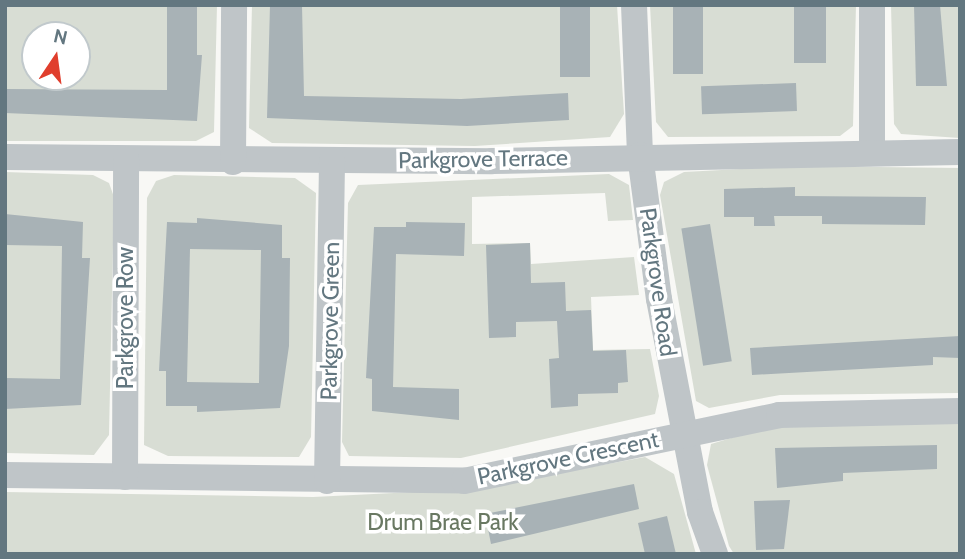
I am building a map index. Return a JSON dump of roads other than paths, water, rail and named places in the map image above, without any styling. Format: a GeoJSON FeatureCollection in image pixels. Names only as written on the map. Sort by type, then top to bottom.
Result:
{"type":"FeatureCollection","features":[{"type":"Feature","properties":{"kind":"street"},"geometry":{"type":"LineString","coordinates":[[233,162],[234,5]]}},
{"type":"Feature","properties":{"kind":"street","name":"Parkgrove Road"},"geometry":{"type":"LineString","coordinates":[[634,5],[640,155],[700,512],[715,554]]}},
{"type":"Feature","properties":{"kind":"street"},"geometry":{"type":"LineString","coordinates":[[872,5],[872,150]]}},
{"type":"Feature","properties":{"kind":"street","name":"Parkgrove Terrace"},"geometry":{"type":"LineString","coordinates":[[5,157],[233,162],[872,150],[960,152]]}},
{"type":"Feature","properties":{"kind":"street","name":"Parkgrove Row"},"geometry":{"type":"LineString","coordinates":[[125,477],[126,159]]}},
{"type":"Feature","properties":{"kind":"street","name":"Parkgrove Green"},"geometry":{"type":"LineString","coordinates":[[327,481],[332,160]]}},
{"type":"Feature","properties":{"kind":"street","name":"Parkgrove Crescent"},"geometry":{"type":"LineString","coordinates":[[5,475],[327,481],[489,477],[685,432],[821,411],[960,411]]}},
{"type":"Feature","properties":{"kind":"park label","name":"Drum Brae Park"},"geometry":{"type":"Point","coordinates":[443,522]}}]}
